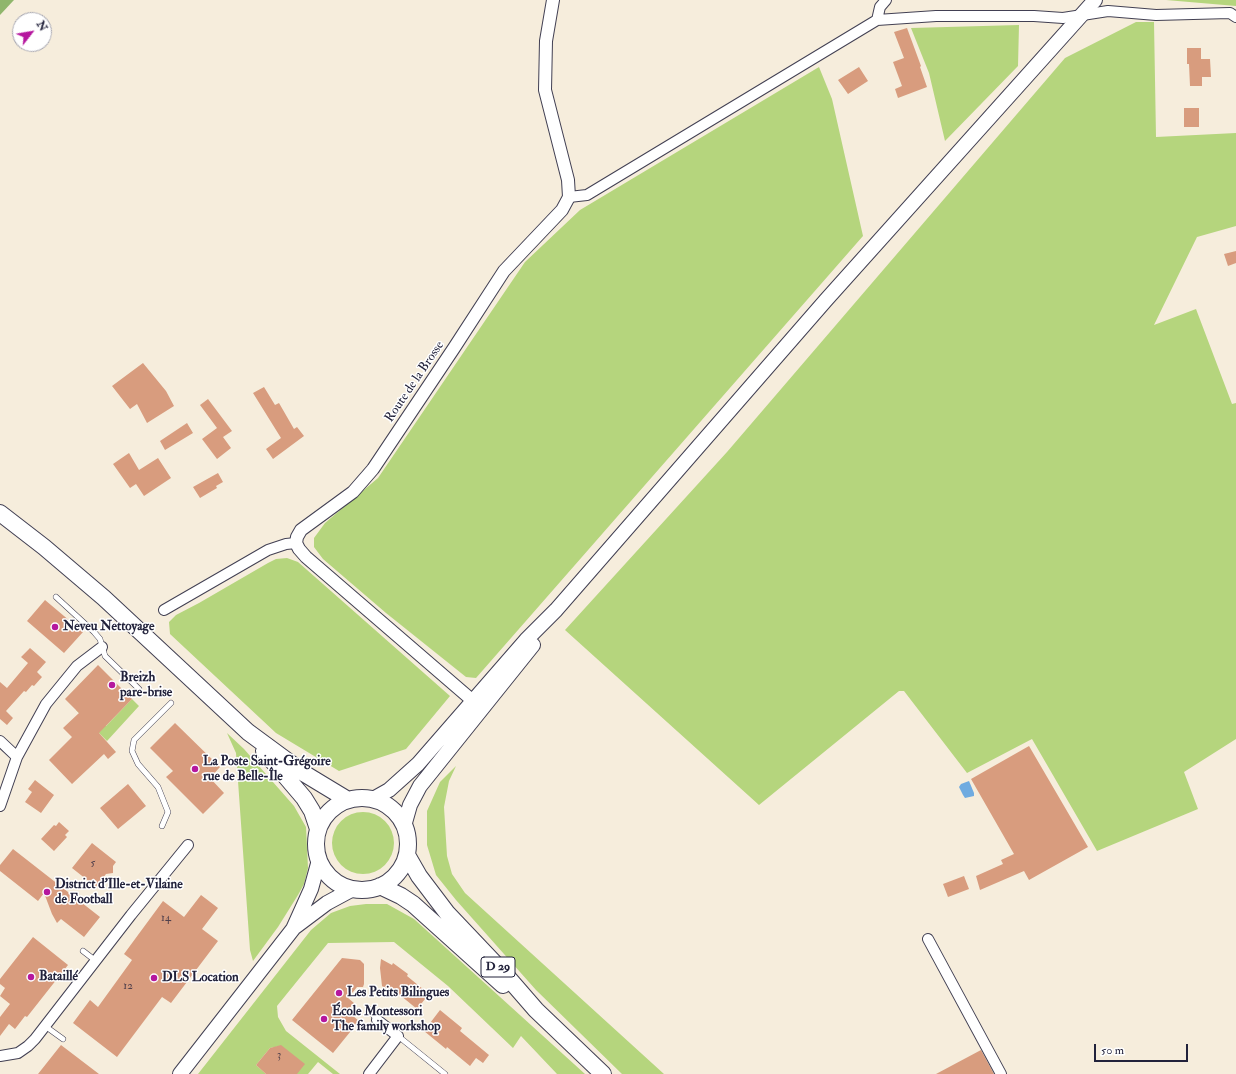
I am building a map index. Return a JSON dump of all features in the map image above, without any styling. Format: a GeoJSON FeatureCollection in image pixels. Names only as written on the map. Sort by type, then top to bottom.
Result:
{"type":"FeatureCollection","features":[{"type":"Feature","properties":{"kind":"main road"},"geometry":{"type":"LineString","coordinates":[[404,826],[410,805],[420,786],[477,704],[526,640],[556,610],[826,300],[1095,0]]}},
{"type":"Feature","properties":{"kind":"main road"},"geometry":{"type":"LineString","coordinates":[[0,513],[44,547],[104,598],[248,732],[305,774],[348,800]]}},
{"type":"Feature","properties":{"kind":"main road"},"geometry":{"type":"LineString","coordinates":[[373,799],[389,790],[414,768],[477,704]]}},
{"type":"Feature","properties":{"kind":"main road"},"geometry":{"type":"LineString","coordinates":[[248,732],[304,798],[312,811],[318,829]]}},
{"type":"Feature","properties":{"kind":"main road"},"geometry":{"type":"LineString","coordinates":[[360,798],[373,799],[392,809],[399,817],[404,826],[408,845],[407,855],[403,865],[390,881],[372,889],[353,889],[332,879],[319,860],[316,850],[318,829],[323,819],[338,804],[348,800],[360,798]]}},
{"type":"Feature","properties":{"kind":"main road","name":"D 29"},"geometry":{"type":"LineString","coordinates":[[407,855],[419,876],[447,913],[504,972],[536,1010],[603,1074]]}},
{"type":"Feature","properties":{"kind":"main road"},"geometry":{"type":"LineString","coordinates":[[180,1074],[293,929],[311,889],[319,860]]}},
{"type":"Feature","properties":{"kind":"main road","name":"D 29"},"geometry":{"type":"LineString","coordinates":[[380,886],[401,896],[413,904],[498,981],[536,1010]]}},
{"type":"Feature","properties":{"kind":"main road"},"geometry":{"type":"LineString","coordinates":[[293,929],[327,903],[353,889]]}},
{"type":"Feature","properties":{"kind":"street"},"geometry":{"type":"LineString","coordinates":[[554,0],[546,41],[545,90],[568,180],[569,197],[587,195],[877,20],[936,16],[1034,16],[1063,18],[1108,11],[1156,15],[1230,13],[1236,17]]}},
{"type":"Feature","properties":{"kind":"street"},"geometry":{"type":"LineString","coordinates":[[877,20],[880,7],[886,0]]}},
{"type":"Feature","properties":{"kind":"street","name":"Route de la Brosse"},"geometry":{"type":"LineString","coordinates":[[296,544],[297,537],[302,530],[348,496],[373,469],[504,271],[562,210],[569,197]]}},
{"type":"Feature","properties":{"kind":"street"},"geometry":{"type":"LineString","coordinates":[[164,610],[268,550],[286,544],[296,544],[306,557],[477,704]]}},
{"type":"Feature","properties":{"kind":"street"},"geometry":{"type":"LineString","coordinates":[[0,806],[17,757],[46,704],[77,666],[102,647]]}},
{"type":"Feature","properties":{"kind":"street"},"geometry":{"type":"LineString","coordinates":[[0,742],[17,757]]}},
{"type":"Feature","properties":{"kind":"street"},"geometry":{"type":"LineString","coordinates":[[0,1056],[18,1052],[28,1046],[188,845]]}},
{"type":"Feature","properties":{"kind":"street"},"geometry":{"type":"LineString","coordinates":[[928,939],[1001,1074]]}},
{"type":"Feature","properties":{"kind":"street"},"geometry":{"type":"LineString","coordinates":[[369,1074],[398,1036],[377,1020]]}},
{"type":"Feature","properties":{"kind":"lane"},"geometry":{"type":"LineString","coordinates":[[56,597],[94,632],[100,639],[105,656],[139,689]]}},
{"type":"Feature","properties":{"kind":"lane"},"geometry":{"type":"LineString","coordinates":[[162,826],[168,812],[158,787],[138,764],[132,751],[134,740],[172,703]]}},
{"type":"Feature","properties":{"kind":"lane"},"geometry":{"type":"LineString","coordinates":[[83,951],[96,961]]}},
{"type":"Feature","properties":{"kind":"lane"},"geometry":{"type":"LineString","coordinates":[[368,1008],[377,1020]]}},
{"type":"Feature","properties":{"kind":"lane"},"geometry":{"type":"LineString","coordinates":[[45,1026],[63,1039]]}},
{"type":"Feature","properties":{"kind":"lane"},"geometry":{"type":"LineString","coordinates":[[398,1036],[445,1074]]}},
{"type":"Feature","properties":{"kind":"green space"},"geometry":{"type":"Polygon","coordinates":[[[0,0],[14,0],[0,15],[0,0]]]}},
{"type":"Feature","properties":{"kind":"green space"},"geometry":{"type":"Polygon","coordinates":[[[1166,0],[1236,0],[1236,6],[1166,0]]]}},
{"type":"Feature","properties":{"kind":"green space"},"geometry":{"type":"Polygon","coordinates":[[[1136,22],[1154,22],[1156,137],[1236,133],[1236,226],[1197,237],[1154,325],[1196,309],[1232,404],[1236,403],[1236,739],[1184,772],[1198,809],[1097,851],[1032,739],[967,773],[904,691],[899,691],[759,805],[565,630],[727,452],[1065,58],[1136,22]]]}},
{"type":"Feature","properties":{"kind":"green space"},"geometry":{"type":"Polygon","coordinates":[[[1019,25],[1018,66],[945,141],[929,73],[911,28],[1019,25]]]}},
{"type":"Feature","properties":{"kind":"green space"},"geometry":{"type":"Polygon","coordinates":[[[819,67],[832,99],[863,236],[476,678],[466,677],[386,613],[323,559],[314,547],[314,538],[325,523],[378,478],[525,262],[580,210],[819,67]]]}},
{"type":"Feature","properties":{"kind":"green space"},"geometry":{"type":"Polygon","coordinates":[[[287,558],[298,562],[450,696],[406,749],[339,771],[276,733],[170,634],[169,622],[176,615],[268,563],[276,559],[287,558]]]}},
{"type":"Feature","properties":{"kind":"green space"},"geometry":{"type":"Polygon","coordinates":[[[132,699],[139,706],[107,741],[76,710],[82,703],[106,726],[132,699]]]}},
{"type":"Feature","properties":{"kind":"green space"},"geometry":{"type":"Polygon","coordinates":[[[227,733],[244,749],[294,806],[306,827],[308,868],[304,884],[278,927],[253,961],[250,950],[236,753],[227,733]]]}},
{"type":"Feature","properties":{"kind":"green space"},"geometry":{"type":"Polygon","coordinates":[[[456,766],[449,781],[444,807],[447,856],[452,874],[465,893],[664,1074],[622,1074],[536,990],[456,900],[436,875],[427,845],[427,811],[440,782],[456,766]]]}},
{"type":"Feature","properties":{"kind":"green space"},"geometry":{"type":"Polygon","coordinates":[[[357,812],[369,812],[385,821],[392,831],[394,843],[392,855],[385,865],[369,874],[357,874],[346,869],[337,860],[332,849],[332,837],[337,826],[346,817],[357,812]]]}},
{"type":"Feature","properties":{"kind":"green space"},"geometry":{"type":"Polygon","coordinates":[[[387,904],[414,919],[585,1074],[557,1074],[521,1036],[513,1048],[448,986],[394,942],[328,943],[277,1006],[278,1017],[286,1031],[340,1074],[333,1074],[318,1062],[308,1074],[297,1074],[281,1046],[270,1048],[256,1065],[266,1074],[198,1074],[311,930],[331,913],[350,906],[387,904]]]}},
{"type":"Feature","properties":{"kind":"water"},"geometry":{"type":"Polygon","coordinates":[[[969,781],[974,796],[965,798],[959,787],[961,784],[969,781]]]}},
{"type":"Feature","properties":{"kind":"building"},"geometry":{"type":"Polygon","coordinates":[[[907,28],[927,87],[898,98],[895,89],[902,86],[893,62],[904,58],[894,32],[907,28]]]}},
{"type":"Feature","properties":{"kind":"building"},"geometry":{"type":"Polygon","coordinates":[[[1187,48],[1201,48],[1201,59],[1210,59],[1211,77],[1202,77],[1202,86],[1190,86],[1189,64],[1187,64],[1187,48]]]}},
{"type":"Feature","properties":{"kind":"building"},"geometry":{"type":"Polygon","coordinates":[[[859,67],[868,81],[848,94],[838,80],[859,67]]]}},
{"type":"Feature","properties":{"kind":"building"},"geometry":{"type":"Polygon","coordinates":[[[1184,108],[1199,108],[1199,127],[1184,127],[1184,108]]]}},
{"type":"Feature","properties":{"kind":"building"},"geometry":{"type":"Polygon","coordinates":[[[1236,251],[1236,263],[1228,266],[1224,254],[1236,251]]]}},
{"type":"Feature","properties":{"kind":"building"},"geometry":{"type":"Polygon","coordinates":[[[143,363],[166,391],[174,406],[147,423],[137,404],[130,409],[112,386],[143,363]]]}},
{"type":"Feature","properties":{"kind":"building"},"geometry":{"type":"Polygon","coordinates":[[[264,387],[275,405],[279,403],[294,429],[297,427],[304,436],[273,459],[266,449],[281,438],[253,393],[264,387]]]}},
{"type":"Feature","properties":{"kind":"building"},"geometry":{"type":"Polygon","coordinates":[[[208,399],[232,431],[223,437],[231,448],[217,459],[202,439],[217,428],[200,405],[208,399]]]}},
{"type":"Feature","properties":{"kind":"building"},"geometry":{"type":"Polygon","coordinates":[[[187,423],[193,433],[165,450],[160,441],[187,423]]]}},
{"type":"Feature","properties":{"kind":"building"},"geometry":{"type":"Polygon","coordinates":[[[129,453],[139,470],[158,458],[171,478],[144,496],[136,484],[130,488],[113,464],[129,453]]]}},
{"type":"Feature","properties":{"kind":"building"},"geometry":{"type":"Polygon","coordinates":[[[218,473],[223,482],[216,486],[217,488],[200,498],[193,487],[218,473]]]}},
{"type":"Feature","properties":{"kind":"building","name":"Neveu Nettoyage"},"geometry":{"type":"Polygon","coordinates":[[[45,600],[83,632],[64,653],[27,621],[45,600]]]}},
{"type":"Feature","properties":{"kind":"building"},"geometry":{"type":"Polygon","coordinates":[[[30,648],[46,662],[37,672],[42,677],[34,686],[32,685],[26,692],[24,691],[6,711],[13,718],[7,725],[0,719],[0,682],[7,688],[28,663],[21,657],[30,648]]]}},
{"type":"Feature","properties":{"kind":"building"},"geometry":{"type":"Polygon","coordinates":[[[98,665],[132,699],[99,733],[116,752],[108,759],[104,754],[72,784],[49,760],[72,737],[63,728],[79,713],[65,699],[98,665]]]}},
{"type":"Feature","properties":{"kind":"building","name":"La Poste Saint-Grégoire rue de Belle-Île"},"geometry":{"type":"Polygon","coordinates":[[[175,723],[220,767],[210,778],[224,793],[203,814],[166,777],[173,771],[150,748],[175,723]]]}},
{"type":"Feature","properties":{"kind":"building"},"geometry":{"type":"Polygon","coordinates":[[[1029,746],[1088,847],[1029,880],[1024,871],[980,890],[976,876],[1003,864],[1001,860],[1014,854],[971,779],[1029,746]]]}},
{"type":"Feature","properties":{"kind":"building"},"geometry":{"type":"Polygon","coordinates":[[[35,780],[54,795],[41,813],[25,802],[32,792],[28,789],[35,780]]]}},
{"type":"Feature","properties":{"kind":"building"},"geometry":{"type":"Polygon","coordinates":[[[128,784],[146,806],[118,829],[100,808],[128,784]]]}},
{"type":"Feature","properties":{"kind":"building"},"geometry":{"type":"Polygon","coordinates":[[[59,822],[69,831],[65,835],[67,837],[54,851],[41,839],[54,825],[56,826],[59,822]]]}},
{"type":"Feature","properties":{"kind":"building"},"geometry":{"type":"Polygon","coordinates":[[[92,843],[116,862],[113,866],[113,873],[106,874],[96,887],[72,868],[92,843]]]}},
{"type":"Feature","properties":{"kind":"building","name":"District d'Ille-et-Vilaine de Football"},"geometry":{"type":"Polygon","coordinates":[[[13,849],[100,917],[84,937],[61,919],[57,923],[44,893],[38,901],[0,871],[0,865],[13,849]]]}},
{"type":"Feature","properties":{"kind":"building"},"geometry":{"type":"Polygon","coordinates":[[[964,876],[969,889],[948,897],[943,884],[964,876]]]}},
{"type":"Feature","properties":{"kind":"building","name":"DLS Location"},"geometry":{"type":"Polygon","coordinates":[[[201,895],[218,908],[202,929],[218,941],[171,1003],[162,997],[117,1057],[73,1023],[90,1000],[98,1007],[132,960],[124,954],[163,901],[184,917],[201,895]]]}},
{"type":"Feature","properties":{"kind":"building","name":"Bataillé"},"geometry":{"type":"Polygon","coordinates":[[[33,937],[68,965],[27,1017],[25,1016],[15,1029],[9,1024],[0,1036],[0,1017],[10,1004],[0,996],[5,988],[0,984],[0,979],[33,937]]]}},
{"type":"Feature","properties":{"kind":"building"},"geometry":{"type":"Polygon","coordinates":[[[342,958],[360,960],[364,964],[364,984],[363,987],[357,987],[348,998],[354,1003],[347,1011],[359,1021],[333,1053],[292,1020],[342,958]]]}},
{"type":"Feature","properties":{"kind":"building"},"geometry":{"type":"Polygon","coordinates":[[[381,959],[392,965],[393,963],[408,974],[407,976],[429,994],[417,1009],[395,991],[392,994],[382,986],[380,968],[381,959]]]}},
{"type":"Feature","properties":{"kind":"building"},"geometry":{"type":"Polygon","coordinates":[[[440,1010],[462,1028],[460,1031],[489,1055],[483,1063],[476,1058],[470,1066],[424,1031],[440,1010]]]}},
{"type":"Feature","properties":{"kind":"building"},"geometry":{"type":"Polygon","coordinates":[[[61,1045],[99,1074],[38,1074],[61,1045]]]}},
{"type":"Feature","properties":{"kind":"building"},"geometry":{"type":"Polygon","coordinates":[[[281,1045],[305,1064],[297,1074],[266,1074],[256,1065],[270,1048],[281,1045]]]}},
{"type":"Feature","properties":{"kind":"building"},"geometry":{"type":"Polygon","coordinates":[[[981,1050],[994,1074],[936,1074],[981,1050]]]}},
{"type":"Feature","properties":{"kind":"place","name":"Neveu Nettoyage"},"geometry":{"type":"Point","coordinates":[55,627]}},
{"type":"Feature","properties":{"kind":"place","name":"Breizh pare-brise"},"geometry":{"type":"Point","coordinates":[112,685]}},
{"type":"Feature","properties":{"kind":"place","name":"La Poste Saint-Grégoire rue de Belle-Île"},"geometry":{"type":"Point","coordinates":[195,769]}},
{"type":"Feature","properties":{"kind":"place","name":"District d'Ille-et-Vilaine de Football"},"geometry":{"type":"Point","coordinates":[47,892]}},
{"type":"Feature","properties":{"kind":"place","name":"Bataillé"},"geometry":{"type":"Point","coordinates":[31,977]}},
{"type":"Feature","properties":{"kind":"place","name":"DLS Location"},"geometry":{"type":"Point","coordinates":[154,978]}},
{"type":"Feature","properties":{"kind":"place","name":"Les Petits Bilingues"},"geometry":{"type":"Point","coordinates":[339,993]}},
{"type":"Feature","properties":{"kind":"place","name":"École Montessori The family workshop"},"geometry":{"type":"Point","coordinates":[324,1019]}}]}
